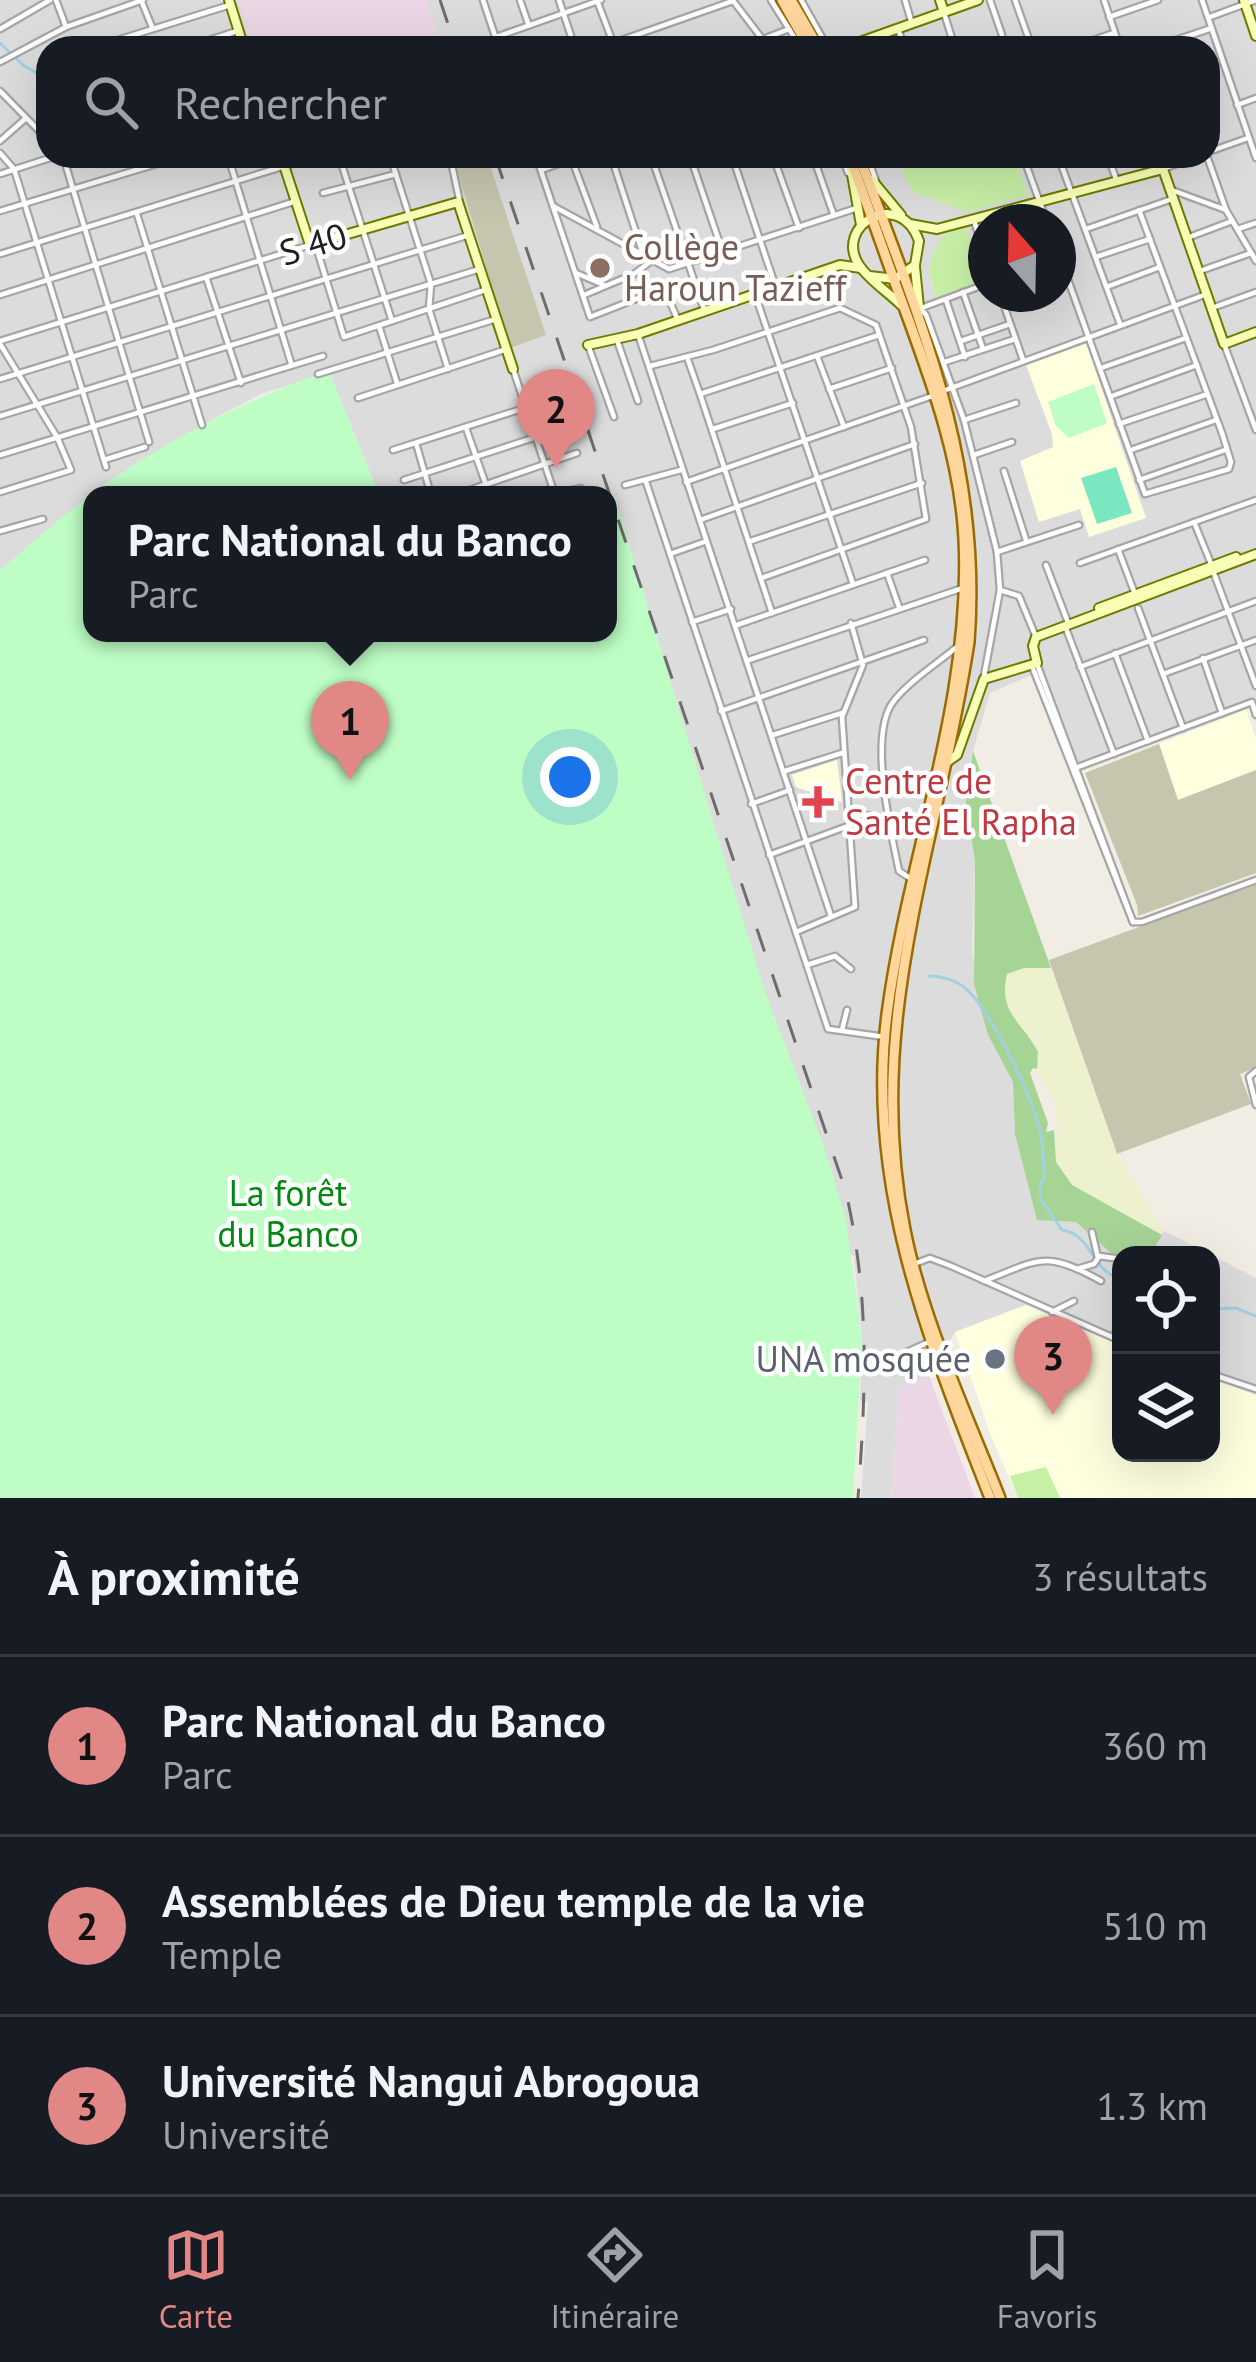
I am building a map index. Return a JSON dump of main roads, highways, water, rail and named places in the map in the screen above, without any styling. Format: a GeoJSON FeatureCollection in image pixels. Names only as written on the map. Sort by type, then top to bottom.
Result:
{"type":"FeatureCollection","features":[{"type":"Feature","properties":{"kind":"main road"},"geometry":{"type":"LineString","coordinates":[[771,0],[790,15]]}},
{"type":"Feature","properties":{"kind":"main road"},"geometry":{"type":"LineString","coordinates":[[786,0],[800,36]]}},
{"type":"Feature","properties":{"kind":"main road"},"geometry":{"type":"LineString","coordinates":[[786,0],[810,36]]}},
{"type":"Feature","properties":{"kind":"main road"},"geometry":{"type":"LineString","coordinates":[[852,168],[877,215]]}},
{"type":"Feature","properties":{"kind":"main road"},"geometry":{"type":"LineString","coordinates":[[864,168],[905,310],[944,391],[964,537],[960,645],[951,706],[885,1037],[883,1109],[890,1190],[905,1265],[990,1498]]}},
{"type":"Feature","properties":{"kind":"main road"},"geometry":{"type":"LineString","coordinates":[[898,278],[938,363],[965,486],[972,589],[967,661],[913,918],[892,1050],[894,1154],[914,1264],[1000,1498]]}},
{"type":"Feature","properties":{"kind":"main road"},"geometry":{"type":"LineString","coordinates":[[920,308],[921,328]]}},
{"type":"Feature","properties":{"kind":"waterway"},"geometry":{"type":"LineString","coordinates":[[0,43],[36,72]]}},
{"type":"Feature","properties":{"kind":"waterway"},"geometry":{"type":"LineString","coordinates":[[929,976],[960,984],[986,1014],[1036,1115],[1045,1178],[1040,1184],[1041,1200],[1062,1230],[1080,1238],[1112,1275]]}},
{"type":"Feature","properties":{"kind":"waterway"},"geometry":{"type":"LineString","coordinates":[[1220,1309],[1236,1308],[1256,1316]]}},
{"type":"Feature","properties":{"kind":"railway"},"geometry":{"type":"LineString","coordinates":[[440,0],[452,36]]}},
{"type":"Feature","properties":{"kind":"railway"},"geometry":{"type":"LineString","coordinates":[[499,168],[607,486]]}},
{"type":"Feature","properties":{"kind":"railway"},"geometry":{"type":"LineString","coordinates":[[617,516],[846,1192],[859,1270],[864,1345],[858,1498]]}},
{"type":"Feature","properties":{"kind":"place","name":"Collège Haroun Tazieff"},"geometry":{"type":"Point","coordinates":[600,268]}},
{"type":"Feature","properties":{"kind":"place","name":"Assemblées de Dieu temple de la vie"},"geometry":{"type":"Point","coordinates":[556,468]}},
{"type":"Feature","properties":{"kind":"place","name":"Parc National du Banco"},"geometry":{"type":"Point","coordinates":[350,780]}},
{"type":"Feature","properties":{"kind":"place","name":"Centre de Santé El Rapha"},"geometry":{"type":"Point","coordinates":[818,802]}},
{"type":"Feature","properties":{"kind":"place","name":"UNA mosquée"},"geometry":{"type":"Point","coordinates":[995,1359]}},
{"type":"Feature","properties":{"kind":"place","name":"Université Nangui Abrogoua"},"geometry":{"type":"Point","coordinates":[1053,1415]}},
{"type":"Feature","properties":{"kind":"park label","name":"La forêt du Banco"},"geometry":{"type":"Point","coordinates":[288,1214]}}]}
